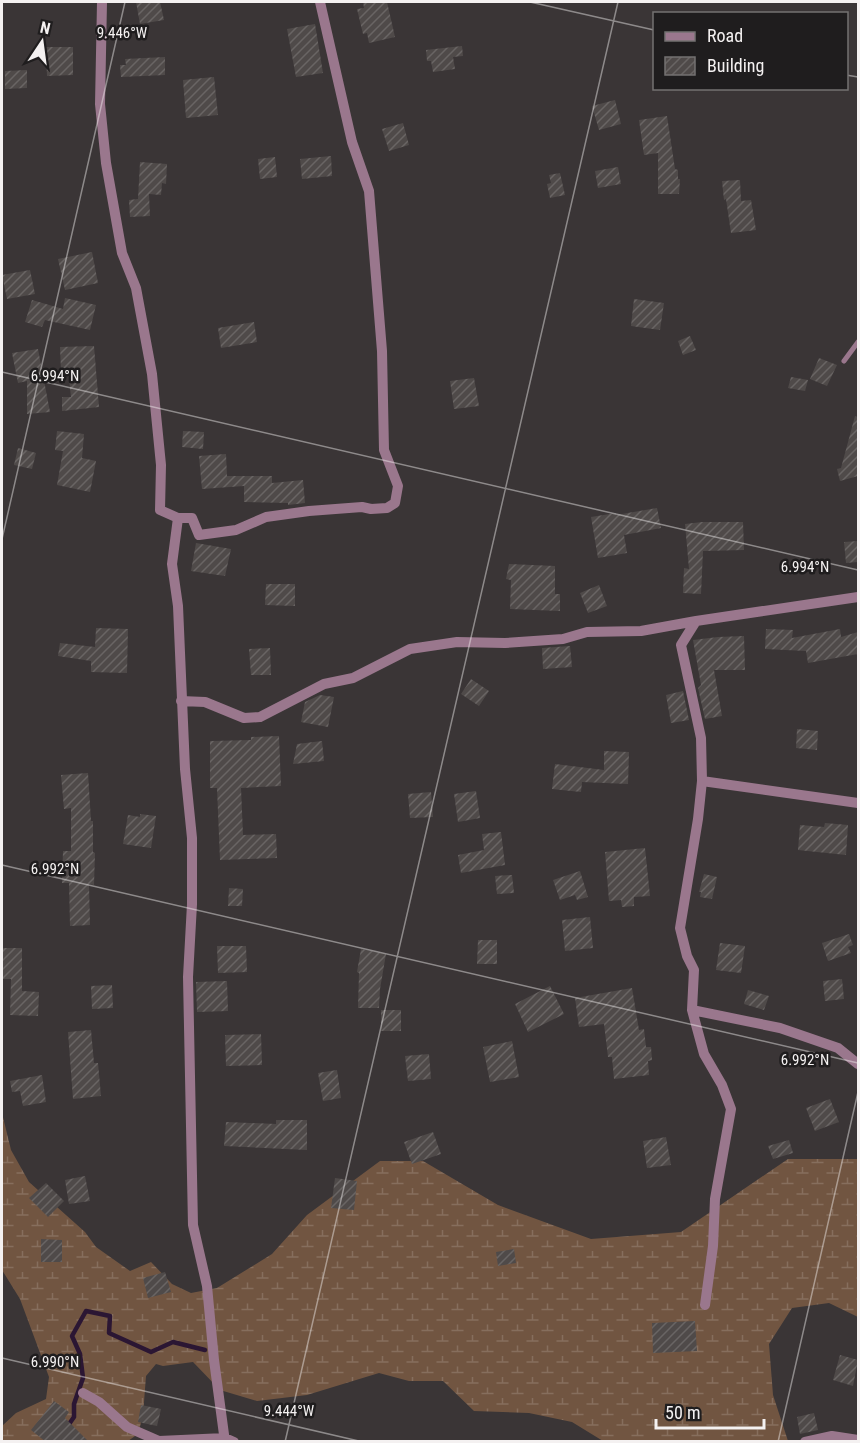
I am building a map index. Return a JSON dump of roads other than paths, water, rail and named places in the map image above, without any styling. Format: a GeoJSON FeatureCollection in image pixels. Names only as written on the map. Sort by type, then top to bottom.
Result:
{"type":"FeatureCollection","features":[{"type":"Feature","properties":{"kind":"street"},"geometry":{"type":"LineString","coordinates":[[102,2],[100,104],[106,164],[123,253],[136,288],[152,374],[161,465],[160,510],[178,518],[192,518],[199,535],[237,530],[266,517],[362,507],[387,508],[395,503],[398,486],[384,450],[382,351],[369,191],[352,142],[320,2]]}},
{"type":"Feature","properties":{"kind":"street"},"geometry":{"type":"LineString","coordinates":[[83,1393],[99,1402],[127,1427],[159,1441],[228,1440],[214,1360],[207,1286],[193,1225],[188,976],[192,904],[192,838],[185,769],[178,606],[172,564],[178,518]]}},
{"type":"Feature","properties":{"kind":"street"},"geometry":{"type":"LineString","coordinates":[[181,701],[205,702],[244,718],[260,717],[324,684],[353,678],[410,649],[457,642],[505,643],[563,639],[587,632],[641,631],[858,597]]}},
{"type":"Feature","properties":{"kind":"street"},"geometry":{"type":"LineString","coordinates":[[696,621],[681,645],[701,738],[702,781],[680,928],[687,956],[694,970],[692,1010],[704,1054],[722,1085],[730,1109],[716,1199],[713,1246],[705,1305]]}},
{"type":"Feature","properties":{"kind":"street"},"geometry":{"type":"LineString","coordinates":[[702,781],[858,803]]}},
{"type":"Feature","properties":{"kind":"street"},"geometry":{"type":"LineString","coordinates":[[692,1010],[780,1028],[838,1048],[858,1064]]}},
{"type":"Feature","properties":{"kind":"street"},"geometry":{"type":"LineString","coordinates":[[806,1442],[832,1436],[858,1440]]}},
{"type":"Feature","properties":{"kind":"lane"},"geometry":{"type":"LineString","coordinates":[[844,361],[858,342]]}},
{"type":"Feature","properties":{"kind":"waterway"},"geometry":{"type":"LineString","coordinates":[[67,1427],[74,1417],[74,1404],[83,1378],[80,1354],[72,1336],[86,1311],[110,1316],[109,1333],[151,1352],[173,1342],[205,1350]]}}]}
